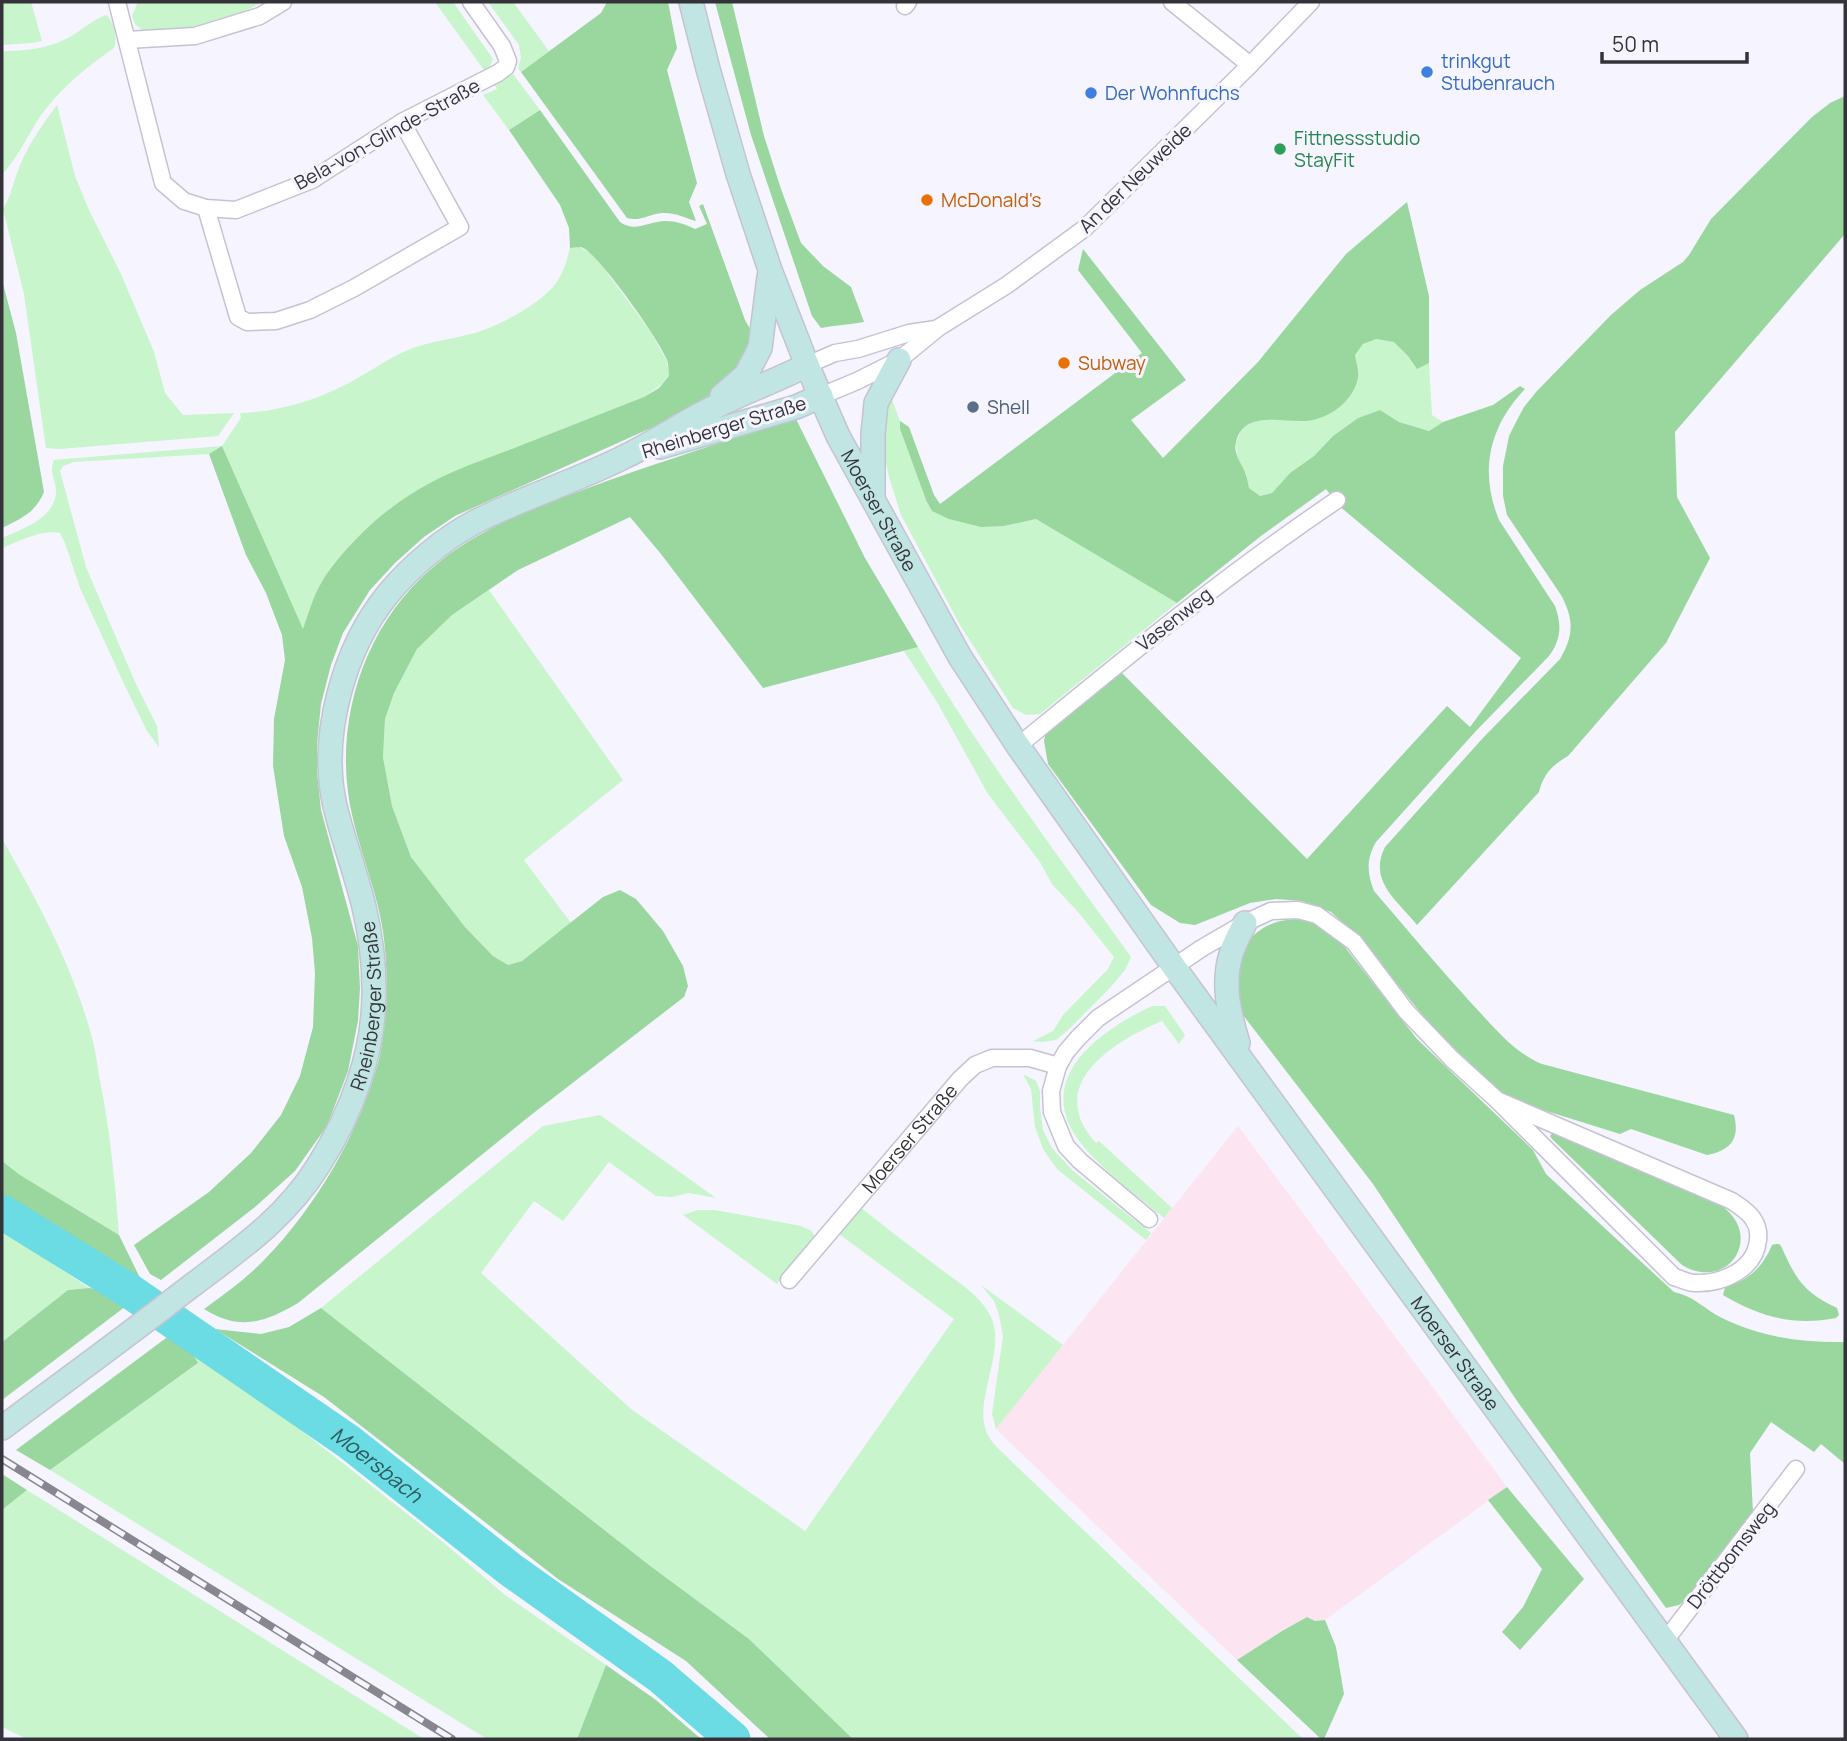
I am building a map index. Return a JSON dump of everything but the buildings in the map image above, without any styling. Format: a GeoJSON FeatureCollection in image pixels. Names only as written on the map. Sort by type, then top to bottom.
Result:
{"type":"FeatureCollection","features":[{"type":"Feature","properties":{"kind":"main road","name":"Moerser Straße"},"geometry":{"type":"LineString","coordinates":[[691,2],[738,174],[770,270],[807,365],[838,436],[960,657],[1018,746],[1174,967],[1736,1739]]}},
{"type":"Feature","properties":{"kind":"main road"},"geometry":{"type":"LineString","coordinates":[[705,411],[746,375],[760,348],[770,270]]}},
{"type":"Feature","properties":{"kind":"main road"},"geometry":{"type":"LineString","coordinates":[[873,498],[876,403],[899,360]]}},
{"type":"Feature","properties":{"kind":"main road","name":"Rheinberger Straße"},"geometry":{"type":"LineString","coordinates":[[2,1428],[260,1234],[298,1195],[336,1135],[356,1091],[368,1050],[374,989],[365,910],[334,802],[330,749],[341,684],[367,622],[389,592],[439,545],[472,523],[627,456],[705,411],[807,365]]}},
{"type":"Feature","properties":{"kind":"main road","name":"Rheinberger Straße"},"geometry":{"type":"LineString","coordinates":[[627,456],[796,407],[821,396]]}},
{"type":"Feature","properties":{"kind":"main road"},"geometry":{"type":"LineString","coordinates":[[1245,923],[1231,953],[1226,976],[1229,1013],[1245,1063]]}},
{"type":"Feature","properties":{"kind":"street","name":"Bela-von-Glinde-Straße"},"geometry":{"type":"LineString","coordinates":[[117,2],[163,183],[184,201],[206,208],[236,210],[313,180],[401,122],[498,73],[506,66],[508,61],[502,46],[471,2]]}},
{"type":"Feature","properties":{"kind":"street"},"geometry":{"type":"LineString","coordinates":[[127,40],[195,36],[260,16],[283,2]]}},
{"type":"Feature","properties":{"kind":"street"},"geometry":{"type":"LineString","coordinates":[[1172,2],[1250,65]]}},
{"type":"Feature","properties":{"kind":"street","name":"An der Neuweide"},"geometry":{"type":"LineString","coordinates":[[821,396],[899,360],[938,328],[1007,285],[1085,228],[1311,2]]}},
{"type":"Feature","properties":{"kind":"street"},"geometry":{"type":"LineString","coordinates":[[206,208],[239,317],[247,323],[276,321],[310,310],[460,227],[401,122]]}},
{"type":"Feature","properties":{"kind":"street","name":"An der Neuweide"},"geometry":{"type":"LineString","coordinates":[[807,365],[835,353],[938,328]]}},
{"type":"Feature","properties":{"kind":"street","name":"Vasenweg"},"geometry":{"type":"LineString","coordinates":[[1018,746],[1210,590],[1336,500]]}},
{"type":"Feature","properties":{"kind":"street"},"geometry":{"type":"LineString","coordinates":[[1149,1219],[1066,1146],[1052,1112],[1051,1091],[1058,1066],[1072,1045],[1098,1018],[1174,967],[1245,923],[1271,911],[1297,910],[1317,915],[1354,942],[1406,1011],[1674,1276],[1692,1283],[1712,1282],[1728,1277],[1748,1264],[1757,1248],[1759,1232],[1754,1219],[1732,1201],[1497,1100]]}},
{"type":"Feature","properties":{"kind":"street","name":"Moerser Straße"},"geometry":{"type":"LineString","coordinates":[[789,1280],[960,1079],[975,1065],[992,1058],[1030,1058],[1058,1066]]}},
{"type":"Feature","properties":{"kind":"street","name":"Dröttbomsweg"},"geometry":{"type":"LineString","coordinates":[[1665,1640],[1796,1469]]}},
{"type":"Feature","properties":{"kind":"shaded area"},"geometry":{"type":"Polygon","coordinates":[[[1238,1126],[1507,1487],[1325,1620],[1315,1621],[1307,1617],[1237,1660],[996,1429],[1238,1126]]]}},
{"type":"Feature","properties":{"kind":"green space"},"geometry":{"type":"Polygon","coordinates":[[[2,2],[31,2],[42,41],[2,45],[2,2]]]}},
{"type":"Feature","properties":{"kind":"green space"},"geometry":{"type":"Polygon","coordinates":[[[138,2],[263,2],[245,11],[215,20],[209,27],[143,31],[135,24],[132,16],[138,2]]]}},
{"type":"Feature","properties":{"kind":"green space"},"geometry":{"type":"Polygon","coordinates":[[[435,2],[453,2],[493,59],[490,66],[484,70],[435,2]]]}},
{"type":"Feature","properties":{"kind":"green space"},"geometry":{"type":"Polygon","coordinates":[[[488,2],[513,2],[549,51],[521,72],[518,68],[521,58],[519,45],[488,2]]]}},
{"type":"Feature","properties":{"kind":"green space"},"geometry":{"type":"Polygon","coordinates":[[[607,2],[668,2],[677,48],[667,70],[697,183],[689,202],[696,221],[667,213],[636,219],[627,218],[521,72],[601,13],[607,2]]]}},
{"type":"Feature","properties":{"kind":"green space"},"geometry":{"type":"Polygon","coordinates":[[[715,2],[732,2],[764,136],[801,243],[823,266],[851,287],[864,322],[821,328],[812,316],[751,135],[715,2]]]}},
{"type":"Feature","properties":{"kind":"green space"},"geometry":{"type":"Polygon","coordinates":[[[106,15],[114,30],[114,48],[84,70],[57,96],[41,115],[2,175],[2,51],[52,45],[106,15]]]}},
{"type":"Feature","properties":{"kind":"green space"},"geometry":{"type":"Polygon","coordinates":[[[513,74],[540,110],[509,130],[483,95],[497,89],[494,84],[513,74]]]}},
{"type":"Feature","properties":{"kind":"green space"},"geometry":{"type":"Polygon","coordinates":[[[1845,96],[1845,234],[1675,432],[1677,497],[1710,558],[1666,643],[1568,756],[1549,771],[1539,792],[1417,925],[1382,880],[1381,859],[1385,847],[1482,739],[1560,659],[1570,635],[1570,619],[1561,595],[1507,515],[1503,496],[1503,466],[1509,436],[1516,422],[1536,392],[1611,315],[1640,290],[1683,262],[1711,219],[1812,117],[1830,103],[1845,96]]]}},
{"type":"Feature","properties":{"kind":"green space"},"geometry":{"type":"Polygon","coordinates":[[[57,105],[75,176],[154,352],[165,393],[183,415],[234,413],[218,436],[46,448],[24,294],[3,209],[27,151],[57,105]]]}},
{"type":"Feature","properties":{"kind":"green space"},"geometry":{"type":"Polygon","coordinates":[[[540,110],[620,222],[637,227],[670,221],[695,229],[707,224],[699,206],[703,204],[745,320],[753,334],[751,348],[725,388],[680,415],[455,516],[424,537],[370,590],[343,633],[331,665],[321,704],[317,744],[321,810],[358,946],[358,1021],[348,1071],[327,1126],[295,1171],[255,1207],[161,1280],[150,1274],[134,1245],[209,1192],[251,1153],[281,1115],[300,1076],[313,1027],[315,973],[312,938],[302,887],[284,836],[273,766],[274,719],[285,660],[282,635],[266,593],[246,555],[209,454],[222,446],[303,629],[319,588],[336,561],[373,523],[415,491],[452,473],[644,397],[659,388],[669,376],[668,362],[662,350],[641,317],[600,264],[581,247],[570,248],[569,228],[560,205],[509,130],[540,110]]]}},
{"type":"Feature","properties":{"kind":"green space"},"geometry":{"type":"Polygon","coordinates":[[[1407,202],[1429,296],[1429,363],[1417,369],[1394,342],[1376,339],[1363,344],[1355,355],[1358,374],[1356,385],[1342,405],[1328,415],[1313,420],[1268,420],[1248,424],[1236,442],[1236,454],[1249,488],[1260,496],[1272,493],[1290,473],[1358,418],[1380,410],[1399,422],[1429,431],[1443,422],[1493,405],[1520,386],[1525,389],[1503,419],[1491,450],[1490,484],[1499,520],[1555,606],[1559,632],[1549,656],[1475,732],[1376,842],[1369,860],[1374,891],[1460,991],[1496,1030],[1522,1053],[1542,1064],[1734,1115],[1736,1131],[1732,1142],[1715,1153],[1707,1155],[1631,1129],[1620,1134],[1527,1105],[1507,1096],[1432,1027],[1361,939],[1331,912],[1302,901],[1276,899],[1250,903],[1195,925],[1180,923],[1151,905],[1048,764],[1044,741],[1047,726],[1121,672],[1307,859],[1447,706],[1470,727],[1521,658],[1338,505],[1326,489],[1261,536],[1177,603],[1036,519],[1004,526],[981,527],[949,519],[932,511],[900,429],[900,421],[909,427],[934,495],[940,504],[1142,353],[1078,270],[1083,249],[1186,380],[1131,420],[1163,458],[1258,362],[1346,254],[1407,202]]]}},
{"type":"Feature","properties":{"kind":"green space"},"geometry":{"type":"Polygon","coordinates":[[[580,247],[600,263],[650,331],[667,361],[669,376],[644,397],[471,465],[416,493],[391,510],[345,551],[326,576],[315,595],[303,630],[222,446],[241,418],[240,413],[282,408],[322,396],[408,350],[475,333],[519,313],[541,298],[556,283],[570,248],[580,247]]]}},
{"type":"Feature","properties":{"kind":"green space"},"geometry":{"type":"Polygon","coordinates":[[[2,280],[16,333],[44,492],[32,510],[2,528],[2,280]]]}},
{"type":"Feature","properties":{"kind":"green space"},"geometry":{"type":"Polygon","coordinates":[[[1376,339],[1395,342],[1417,368],[1429,363],[1432,415],[1443,422],[1429,431],[1399,422],[1380,410],[1358,418],[1333,436],[1314,456],[1290,473],[1272,493],[1260,496],[1249,488],[1246,473],[1237,458],[1236,443],[1242,428],[1255,420],[1313,420],[1358,377],[1355,355],[1363,344],[1376,339]]]}},
{"type":"Feature","properties":{"kind":"green space"},"geometry":{"type":"Polygon","coordinates":[[[892,400],[926,500],[1004,526],[1036,519],[1177,603],[1040,714],[1026,715],[1013,708],[960,625],[901,515],[881,442],[885,403],[892,400]]]}},
{"type":"Feature","properties":{"kind":"green space"},"geometry":{"type":"Polygon","coordinates":[[[796,419],[865,558],[918,647],[763,688],[630,517],[518,570],[452,615],[417,649],[394,693],[385,719],[383,757],[392,806],[411,857],[465,927],[493,956],[508,965],[522,961],[603,897],[620,890],[636,899],[663,931],[683,966],[688,986],[684,997],[531,1115],[298,1303],[274,1315],[251,1322],[229,1320],[204,1309],[258,1266],[284,1238],[319,1192],[361,1113],[379,1059],[386,1004],[385,949],[376,899],[353,819],[347,785],[346,751],[358,683],[370,651],[386,621],[407,593],[431,569],[466,543],[506,521],[612,479],[785,420],[796,419]]]}},
{"type":"Feature","properties":{"kind":"green space"},"geometry":{"type":"Polygon","coordinates":[[[222,446],[209,454],[74,462],[63,466],[60,471],[86,567],[135,682],[157,726],[159,747],[147,731],[125,686],[80,588],[60,533],[38,534],[2,548],[2,538],[36,522],[50,510],[56,493],[52,474],[54,460],[222,446]]]}},
{"type":"Feature","properties":{"kind":"green space"},"geometry":{"type":"Polygon","coordinates":[[[489,590],[623,780],[524,860],[571,923],[522,961],[508,965],[493,956],[465,927],[411,857],[392,806],[383,757],[385,719],[394,693],[417,649],[452,615],[489,590]]]}},
{"type":"Feature","properties":{"kind":"green space"},"geometry":{"type":"Polygon","coordinates":[[[918,647],[994,766],[1131,957],[1125,970],[1109,989],[1056,1040],[1033,1041],[1053,1031],[1063,1015],[1108,969],[1114,957],[1052,884],[1040,862],[988,794],[937,702],[904,651],[918,647]]]}},
{"type":"Feature","properties":{"kind":"green space"},"geometry":{"type":"Polygon","coordinates":[[[2,839],[41,909],[64,958],[91,1034],[109,1135],[119,1235],[20,1175],[2,1161],[2,839]]]}},
{"type":"Feature","properties":{"kind":"green space"},"geometry":{"type":"Polygon","coordinates":[[[1296,919],[1314,923],[1337,937],[1417,1039],[1533,1150],[1546,1174],[1674,1292],[1736,1325],[1751,1330],[1798,1340],[1845,1342],[1845,1464],[1821,1444],[1814,1452],[1771,1422],[1750,1453],[1753,1513],[1695,1593],[1679,1605],[1666,1608],[1517,1401],[1373,1184],[1239,1009],[1234,992],[1235,968],[1245,946],[1262,929],[1277,922],[1296,919]]]}},
{"type":"Feature","properties":{"kind":"green space"},"geometry":{"type":"Polygon","coordinates":[[[1152,1006],[1165,1006],[1185,1035],[1179,1044],[1162,1021],[1119,1044],[1092,1066],[1083,1080],[1078,1094],[1078,1110],[1085,1128],[1096,1143],[1099,1141],[1172,1208],[1164,1218],[1086,1150],[1069,1124],[1064,1104],[1065,1085],[1073,1067],[1085,1052],[1117,1025],[1152,1006]]]}},
{"type":"Feature","properties":{"kind":"green space"},"geometry":{"type":"Polygon","coordinates":[[[1023,1074],[1036,1081],[1040,1091],[1043,1130],[1052,1148],[1073,1171],[1151,1233],[1146,1240],[1057,1169],[1043,1149],[1035,1127],[1031,1089],[1023,1074]]]}},
{"type":"Feature","properties":{"kind":"green space"},"geometry":{"type":"Polygon","coordinates":[[[600,1115],[716,1198],[689,1193],[672,1197],[656,1196],[609,1162],[563,1221],[534,1201],[481,1273],[631,1409],[805,1531],[954,1319],[839,1234],[861,1208],[967,1288],[990,1315],[995,1329],[995,1345],[983,1409],[984,1424],[989,1437],[1303,1739],[853,1739],[749,1639],[649,1565],[321,1308],[543,1126],[600,1115]]]}},
{"type":"Feature","properties":{"kind":"green space"},"geometry":{"type":"Polygon","coordinates":[[[1554,1131],[1722,1206],[1734,1219],[1740,1233],[1740,1246],[1735,1258],[1725,1267],[1713,1272],[1698,1272],[1682,1265],[1552,1139],[1550,1136],[1554,1131]]]}},
{"type":"Feature","properties":{"kind":"green space"},"geometry":{"type":"Polygon","coordinates":[[[2,1161],[20,1175],[119,1235],[142,1282],[2,1195],[2,1161]]]}},
{"type":"Feature","properties":{"kind":"green space"},"geometry":{"type":"Polygon","coordinates":[[[698,1210],[715,1210],[801,1226],[812,1231],[815,1238],[777,1284],[683,1215],[698,1210]]]}},
{"type":"Feature","properties":{"kind":"green space"},"geometry":{"type":"Polygon","coordinates":[[[2,1230],[89,1288],[68,1290],[2,1342],[2,1230]]]}},
{"type":"Feature","properties":{"kind":"green space"},"geometry":{"type":"Polygon","coordinates":[[[1779,1244],[1791,1267],[1808,1290],[1837,1308],[1839,1315],[1836,1318],[1805,1321],[1777,1318],[1750,1309],[1723,1295],[1725,1287],[1754,1272],[1772,1245],[1779,1244]]]}},
{"type":"Feature","properties":{"kind":"green space"},"geometry":{"type":"Polygon","coordinates":[[[981,1285],[1063,1345],[996,1429],[992,1414],[1003,1336],[994,1301],[981,1285]]]}},
{"type":"Feature","properties":{"kind":"green space"},"geometry":{"type":"Polygon","coordinates":[[[89,1288],[111,1291],[130,1303],[2,1400],[2,1342],[68,1290],[89,1288]]]}},
{"type":"Feature","properties":{"kind":"green space"},"geometry":{"type":"Polygon","coordinates":[[[321,1308],[649,1565],[749,1639],[853,1739],[770,1739],[686,1661],[558,1579],[324,1397],[215,1329],[261,1334],[289,1327],[321,1308]]]}},
{"type":"Feature","properties":{"kind":"green space"},"geometry":{"type":"Polygon","coordinates":[[[174,1332],[182,1337],[198,1363],[50,1470],[16,1450],[174,1332]]]}},
{"type":"Feature","properties":{"kind":"green space"},"geometry":{"type":"Polygon","coordinates":[[[190,1350],[233,1378],[330,1453],[505,1595],[606,1665],[577,1739],[487,1739],[50,1470],[197,1364],[190,1350]]]}},
{"type":"Feature","properties":{"kind":"green space"},"geometry":{"type":"Polygon","coordinates":[[[2,1474],[27,1490],[2,1510],[2,1474]]]}},
{"type":"Feature","properties":{"kind":"green space"},"geometry":{"type":"Polygon","coordinates":[[[1507,1487],[1584,1579],[1520,1650],[1502,1632],[1523,1607],[1542,1569],[1488,1500],[1507,1487]]]}},
{"type":"Feature","properties":{"kind":"green space"},"geometry":{"type":"Polygon","coordinates":[[[27,1490],[424,1739],[27,1739],[2,1727],[2,1510],[27,1490]]]}},
{"type":"Feature","properties":{"kind":"green space"},"geometry":{"type":"Polygon","coordinates":[[[1307,1617],[1315,1621],[1325,1620],[1336,1647],[1344,1694],[1324,1739],[1237,1660],[1307,1617]]]}},
{"type":"Feature","properties":{"kind":"green space"},"geometry":{"type":"Polygon","coordinates":[[[606,1665],[656,1700],[701,1739],[577,1739],[606,1665]]]}},
{"type":"Feature","properties":{"kind":"waterway","name":"Moersbach"},"geometry":{"type":"LineString","coordinates":[[2,1212],[128,1290],[349,1442],[511,1570],[660,1676],[733,1739]]}},
{"type":"Feature","properties":{"kind":"railway"},"geometry":{"type":"LineString","coordinates":[[2,1459],[452,1739]]}},
{"type":"Feature","properties":{"kind":"place","name":"trinkgut Stubenrauch"},"geometry":{"type":"Point","coordinates":[1427,72]}},
{"type":"Feature","properties":{"kind":"place","name":"Der Wohnfuchs"},"geometry":{"type":"Point","coordinates":[1091,93]}},
{"type":"Feature","properties":{"kind":"place","name":"Fittnessstudio StayFit"},"geometry":{"type":"Point","coordinates":[1280,149]}},
{"type":"Feature","properties":{"kind":"place","name":"McDonald's"},"geometry":{"type":"Point","coordinates":[927,200]}},
{"type":"Feature","properties":{"kind":"place","name":"Subway"},"geometry":{"type":"Point","coordinates":[1064,363]}},
{"type":"Feature","properties":{"kind":"place","name":"Shell"},"geometry":{"type":"Point","coordinates":[973,407]}}]}
